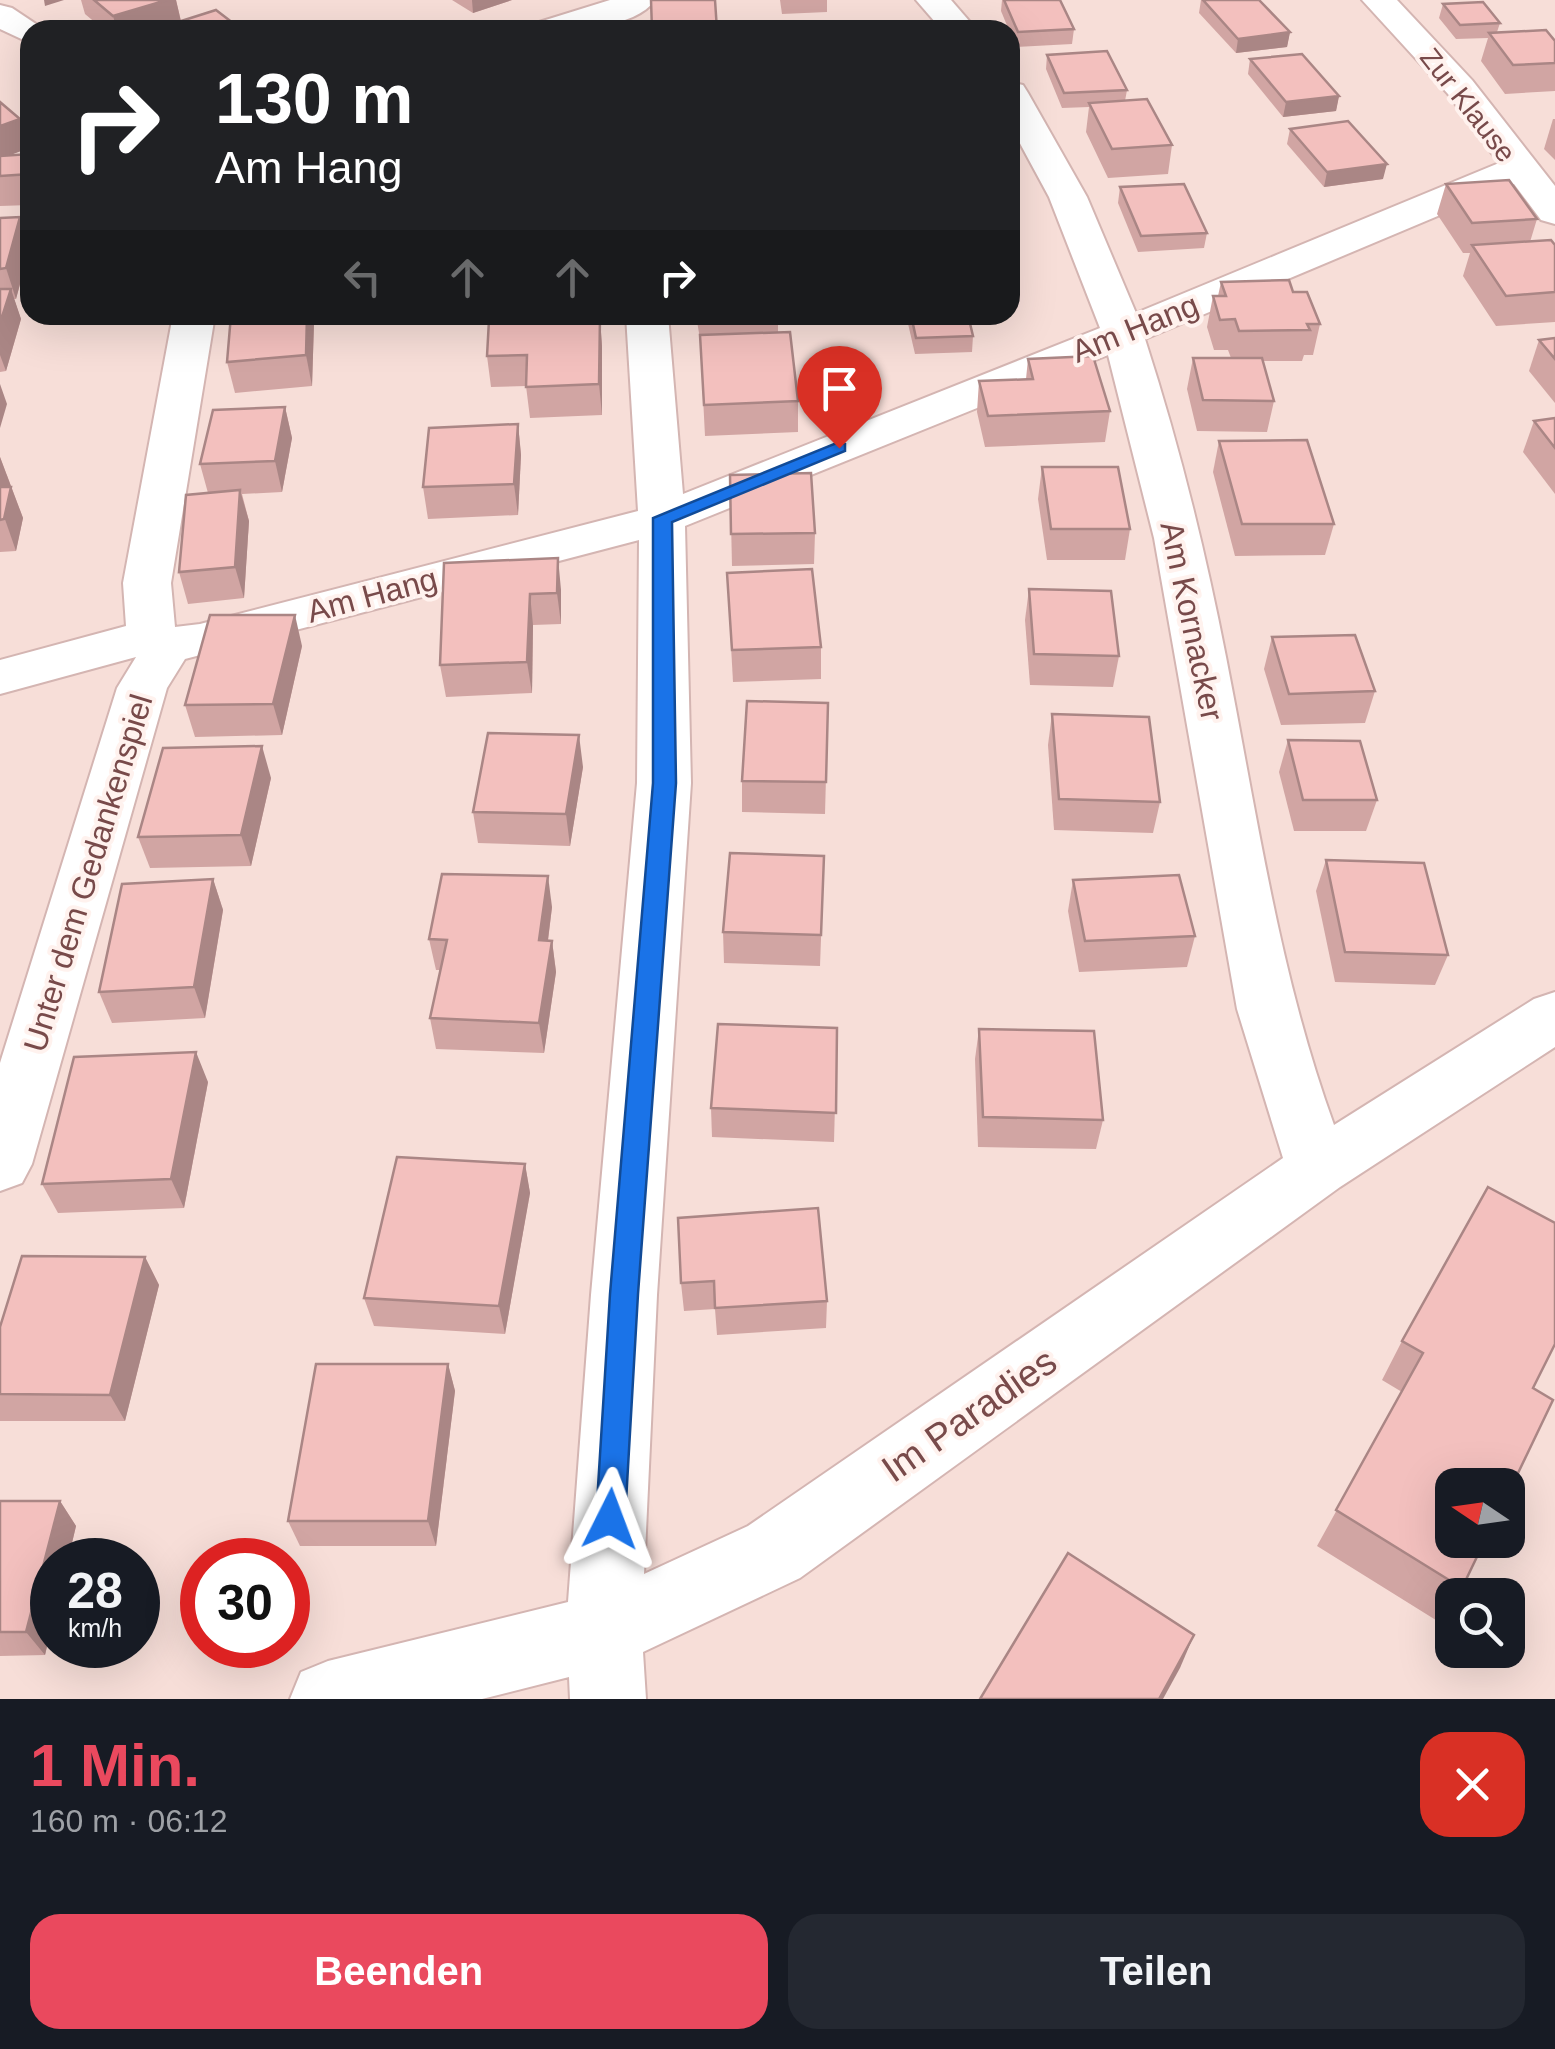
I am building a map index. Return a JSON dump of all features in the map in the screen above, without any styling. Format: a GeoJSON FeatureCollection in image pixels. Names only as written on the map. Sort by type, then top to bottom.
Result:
{"type":"FeatureCollection","features":[{"type":"Feature","properties":{"kind":"street"},"geometry":{"type":"LineString","coordinates":[[601,15],[638,0]]}},
{"type":"Feature","properties":{"kind":"street"},"geometry":{"type":"LineString","coordinates":[[933,0],[951,20]]}},
{"type":"Feature","properties":{"kind":"street","name":"Zur Klause"},"geometry":{"type":"LineString","coordinates":[[1379,0],[1519,148],[1555,212]]}},
{"type":"Feature","properties":{"kind":"street","name":"Am Kornacker"},"geometry":{"type":"LineString","coordinates":[[1020,110],[1070,197],[1141,392],[1195,622],[1267,1011],[1318,1168]]}},
{"type":"Feature","properties":{"kind":"street","name":"Am Hang"},"geometry":{"type":"LineString","coordinates":[[0,677],[160,640],[200,641],[662,518],[1122,334],[1519,148]]}},
{"type":"Feature","properties":{"kind":"street"},"geometry":{"type":"LineString","coordinates":[[160,640],[146,583],[192,325]]}},
{"type":"Feature","properties":{"kind":"street"},"geometry":{"type":"LineString","coordinates":[[608,1699],[604,1631],[624,1294],[664,783],[662,518],[648,325]]}},
{"type":"Feature","properties":{"kind":"street","name":"Unter dem Gedankenspiel"},"geometry":{"type":"LineString","coordinates":[[0,1164],[142,688],[160,640]]}},
{"type":"Feature","properties":{"kind":"street","name":"Im Paradies"},"geometry":{"type":"LineString","coordinates":[[328,1699],[604,1631],[774,1552],[1318,1168],[1555,1016]]}},
{"type":"Feature","properties":{"kind":"shaded area"},"geometry":{"type":"Polygon","coordinates":[[[0,0],[1555,0],[1555,1699],[0,1699],[0,0]]]}},
{"type":"Feature","properties":{"kind":"building"},"geometry":{"type":"Polygon","coordinates":[[[94,0],[167,0],[113,16],[94,0]]]}},
{"type":"Feature","properties":{"kind":"building"},"geometry":{"type":"Polygon","coordinates":[[[651,0],[715,0],[716,20],[652,20],[651,0]]]}},
{"type":"Feature","properties":{"kind":"building"},"geometry":{"type":"Polygon","coordinates":[[[1004,0],[1060,0],[1074,29],[1020,32],[1020,20],[1013,20],[1004,0]]]}},
{"type":"Feature","properties":{"kind":"building"},"geometry":{"type":"Polygon","coordinates":[[[1203,0],[1259,0],[1290,32],[1238,39],[1203,0]]]}},
{"type":"Feature","properties":{"kind":"building"},"geometry":{"type":"Polygon","coordinates":[[[1483,2],[1500,23],[1460,25],[1443,4],[1483,2]]]}},
{"type":"Feature","properties":{"kind":"building"},"geometry":{"type":"Polygon","coordinates":[[[216,10],[229,20],[184,20],[216,10]]]}},
{"type":"Feature","properties":{"kind":"building"},"geometry":{"type":"Polygon","coordinates":[[[1546,30],[1555,41],[1555,63],[1513,65],[1489,33],[1546,30]]]}},
{"type":"Feature","properties":{"kind":"building"},"geometry":{"type":"Polygon","coordinates":[[[1107,51],[1127,90],[1064,93],[1047,55],[1107,51]]]}},
{"type":"Feature","properties":{"kind":"building"},"geometry":{"type":"Polygon","coordinates":[[[1302,54],[1339,96],[1286,102],[1250,59],[1302,54]]]}},
{"type":"Feature","properties":{"kind":"building"},"geometry":{"type":"Polygon","coordinates":[[[1147,99],[1172,145],[1112,149],[1089,103],[1147,99]]]}},
{"type":"Feature","properties":{"kind":"building"},"geometry":{"type":"Polygon","coordinates":[[[0,102],[20,119],[0,126],[0,102]]]}},
{"type":"Feature","properties":{"kind":"building"},"geometry":{"type":"Polygon","coordinates":[[[1348,121],[1387,164],[1327,172],[1290,129],[1348,121]]]}},
{"type":"Feature","properties":{"kind":"building"},"geometry":{"type":"Polygon","coordinates":[[[20,155],[20,175],[0,176],[0,156],[20,155]]]}},
{"type":"Feature","properties":{"kind":"building"},"geometry":{"type":"Polygon","coordinates":[[[1509,180],[1537,219],[1472,223],[1446,184],[1509,180]]]}},
{"type":"Feature","properties":{"kind":"building"},"geometry":{"type":"Polygon","coordinates":[[[1184,184],[1207,233],[1141,236],[1120,187],[1184,184]]]}},
{"type":"Feature","properties":{"kind":"building"},"geometry":{"type":"Polygon","coordinates":[[[20,217],[6,268],[0,269],[0,218],[20,217]]]}},
{"type":"Feature","properties":{"kind":"building"},"geometry":{"type":"Polygon","coordinates":[[[1551,240],[1555,245],[1555,292],[1506,296],[1472,245],[1551,240]]]}},
{"type":"Feature","properties":{"kind":"building"},"geometry":{"type":"Polygon","coordinates":[[[1289,280],[1293,292],[1307,292],[1320,324],[1307,324],[1310,330],[1239,331],[1235,319],[1220,320],[1213,296],[1226,296],[1221,282],[1289,280]]]}},
{"type":"Feature","properties":{"kind":"building"},"geometry":{"type":"Polygon","coordinates":[[[0,289],[11,289],[0,323],[0,289]]]}},
{"type":"Feature","properties":{"kind":"building"},"geometry":{"type":"Polygon","coordinates":[[[230,325],[307,325],[306,355],[227,362],[230,325]]]}},
{"type":"Feature","properties":{"kind":"building"},"geometry":{"type":"Polygon","coordinates":[[[489,325],[600,325],[599,384],[526,387],[527,355],[487,356],[489,325]]]}},
{"type":"Feature","properties":{"kind":"building"},"geometry":{"type":"Polygon","coordinates":[[[913,325],[970,325],[973,336],[916,338],[913,325]]]}},
{"type":"Feature","properties":{"kind":"building"},"geometry":{"type":"Polygon","coordinates":[[[790,332],[798,401],[704,405],[700,335],[790,332]]]}},
{"type":"Feature","properties":{"kind":"building"},"geometry":{"type":"Polygon","coordinates":[[[1555,338],[1555,359],[1539,340],[1555,338]]]}},
{"type":"Feature","properties":{"kind":"building"},"geometry":{"type":"Polygon","coordinates":[[[1093,356],[1110,411],[988,416],[979,381],[1033,379],[1028,359],[1093,356]]]}},
{"type":"Feature","properties":{"kind":"building"},"geometry":{"type":"Polygon","coordinates":[[[1193,358],[1262,358],[1274,401],[1203,400],[1193,358]]]}},
{"type":"Feature","properties":{"kind":"building"},"geometry":{"type":"Polygon","coordinates":[[[285,407],[275,461],[200,464],[213,410],[285,407]]]}},
{"type":"Feature","properties":{"kind":"building"},"geometry":{"type":"Polygon","coordinates":[[[1555,418],[1555,448],[1534,421],[1555,418]]]}},
{"type":"Feature","properties":{"kind":"building"},"geometry":{"type":"Polygon","coordinates":[[[518,424],[514,484],[423,487],[429,428],[518,424]]]}},
{"type":"Feature","properties":{"kind":"building"},"geometry":{"type":"Polygon","coordinates":[[[1307,440],[1334,524],[1242,524],[1219,441],[1307,440]]]}},
{"type":"Feature","properties":{"kind":"building"},"geometry":{"type":"Polygon","coordinates":[[[1042,467],[1118,467],[1130,529],[1051,529],[1042,467]]]}},
{"type":"Feature","properties":{"kind":"building"},"geometry":{"type":"Polygon","coordinates":[[[811,473],[815,533],[731,534],[730,475],[811,473]]]}},
{"type":"Feature","properties":{"kind":"building"},"geometry":{"type":"Polygon","coordinates":[[[0,487],[11,487],[4,519],[0,520],[0,487]]]}},
{"type":"Feature","properties":{"kind":"building"},"geometry":{"type":"Polygon","coordinates":[[[240,490],[235,567],[179,572],[186,495],[240,490]]]}},
{"type":"Feature","properties":{"kind":"building"},"geometry":{"type":"Polygon","coordinates":[[[558,558],[557,593],[530,594],[527,662],[440,665],[444,563],[558,558]]]}},
{"type":"Feature","properties":{"kind":"building"},"geometry":{"type":"Polygon","coordinates":[[[812,569],[821,647],[732,650],[727,573],[812,569]]]}},
{"type":"Feature","properties":{"kind":"building"},"geometry":{"type":"Polygon","coordinates":[[[1029,589],[1111,591],[1119,656],[1034,654],[1029,589]]]}},
{"type":"Feature","properties":{"kind":"building"},"geometry":{"type":"Polygon","coordinates":[[[210,615],[295,615],[273,704],[185,705],[210,615]]]}},
{"type":"Feature","properties":{"kind":"building"},"geometry":{"type":"Polygon","coordinates":[[[1355,635],[1375,691],[1289,694],[1272,637],[1355,635]]]}},
{"type":"Feature","properties":{"kind":"building"},"geometry":{"type":"Polygon","coordinates":[[[747,701],[828,703],[826,782],[742,781],[747,701]]]}},
{"type":"Feature","properties":{"kind":"building"},"geometry":{"type":"Polygon","coordinates":[[[1052,714],[1149,717],[1160,802],[1059,799],[1052,714]]]}},
{"type":"Feature","properties":{"kind":"building"},"geometry":{"type":"Polygon","coordinates":[[[488,733],[579,735],[566,814],[473,812],[488,733]]]}},
{"type":"Feature","properties":{"kind":"building"},"geometry":{"type":"Polygon","coordinates":[[[1288,740],[1360,741],[1377,800],[1303,800],[1288,740]]]}},
{"type":"Feature","properties":{"kind":"building"},"geometry":{"type":"Polygon","coordinates":[[[262,746],[241,835],[138,837],[163,748],[262,746]]]}},
{"type":"Feature","properties":{"kind":"building"},"geometry":{"type":"Polygon","coordinates":[[[730,853],[824,856],[821,935],[723,932],[730,853]]]}},
{"type":"Feature","properties":{"kind":"building"},"geometry":{"type":"Polygon","coordinates":[[[1326,860],[1424,863],[1448,955],[1345,952],[1326,860]]]}},
{"type":"Feature","properties":{"kind":"building"},"geometry":{"type":"Polygon","coordinates":[[[442,874],[548,876],[539,940],[552,941],[539,1023],[430,1018],[447,940],[429,939],[442,874]]]}},
{"type":"Feature","properties":{"kind":"building"},"geometry":{"type":"Polygon","coordinates":[[[1179,875],[1195,936],[1085,941],[1073,880],[1179,875]]]}},
{"type":"Feature","properties":{"kind":"building"},"geometry":{"type":"Polygon","coordinates":[[[213,879],[194,987],[99,992],[122,884],[213,879]]]}},
{"type":"Feature","properties":{"kind":"building"},"geometry":{"type":"Polygon","coordinates":[[[718,1024],[837,1028],[836,1113],[711,1108],[718,1024]]]}},
{"type":"Feature","properties":{"kind":"building"},"geometry":{"type":"Polygon","coordinates":[[[979,1029],[1094,1031],[1103,1120],[983,1117],[979,1029]]]}},
{"type":"Feature","properties":{"kind":"building"},"geometry":{"type":"Polygon","coordinates":[[[196,1052],[171,1179],[42,1184],[74,1057],[196,1052]]]}},
{"type":"Feature","properties":{"kind":"building"},"geometry":{"type":"Polygon","coordinates":[[[397,1157],[525,1164],[499,1306],[364,1298],[397,1157]]]}},
{"type":"Feature","properties":{"kind":"building"},"geometry":{"type":"Polygon","coordinates":[[[1488,1187],[1555,1223],[1555,1344],[1533,1388],[1553,1400],[1520,1468],[1435,1468],[1435,1558],[1476,1558],[1467,1578],[1446,1578],[1336,1510],[1423,1353],[1402,1341],[1488,1187]]]}},
{"type":"Feature","properties":{"kind":"building"},"geometry":{"type":"Polygon","coordinates":[[[818,1208],[827,1301],[715,1308],[714,1281],[681,1283],[678,1218],[818,1208]]]}},
{"type":"Feature","properties":{"kind":"building"},"geometry":{"type":"Polygon","coordinates":[[[22,1256],[145,1257],[110,1395],[0,1394],[0,1327],[22,1256]]]}},
{"type":"Feature","properties":{"kind":"building"},"geometry":{"type":"Polygon","coordinates":[[[316,1364],[448,1364],[428,1521],[288,1521],[316,1364]]]}},
{"type":"Feature","properties":{"kind":"building"},"geometry":{"type":"Polygon","coordinates":[[[0,1501],[60,1501],[50,1538],[30,1538],[30,1617],[26,1632],[0,1632],[0,1501]]]}},
{"type":"Feature","properties":{"kind":"building"},"geometry":{"type":"Polygon","coordinates":[[[1068,1553],[1194,1635],[1159,1699],[980,1699],[1068,1553]]]}},
{"type":"Feature","properties":{"kind":"route"},"geometry":{"type":"LineString","coordinates":[[610,1519],[664,783],[662,518],[839,448]]}}]}
